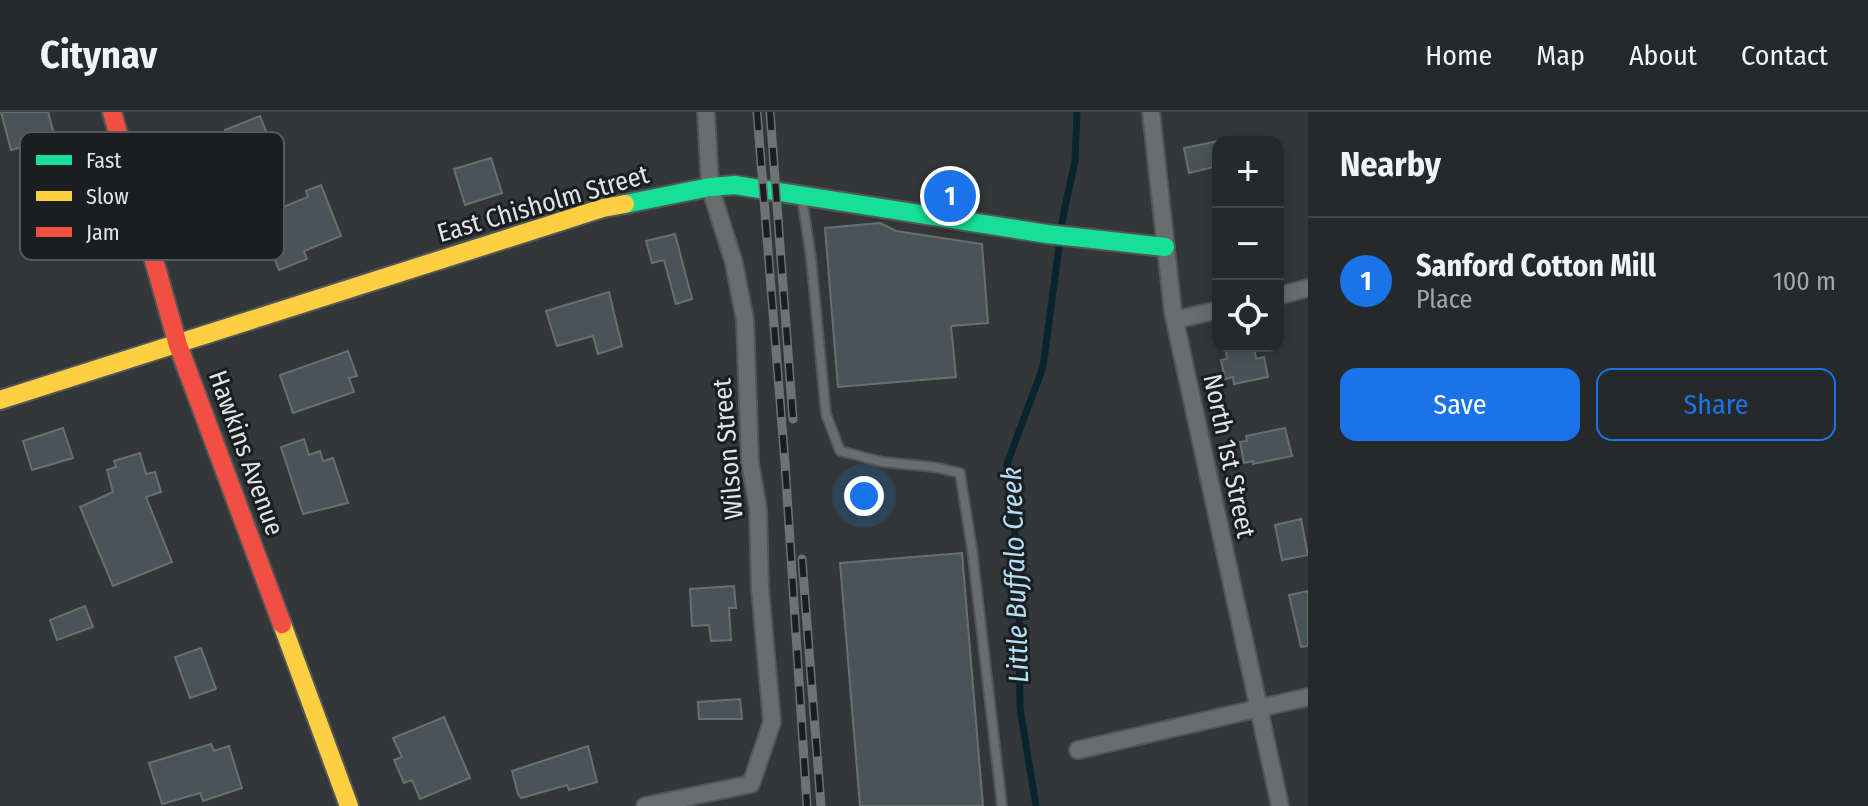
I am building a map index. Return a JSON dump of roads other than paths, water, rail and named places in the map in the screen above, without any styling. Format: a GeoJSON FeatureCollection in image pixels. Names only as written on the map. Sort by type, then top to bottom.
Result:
{"type":"FeatureCollection","features":[{"type":"Feature","properties":{"kind":"street","name":"Hawkins Avenue"},"geometry":{"type":"LineString","coordinates":[[112,112],[118,132]]}},
{"type":"Feature","properties":{"kind":"street","name":"Wilson Street"},"geometry":{"type":"LineString","coordinates":[[645,806],[751,784],[772,722],[760,588],[758,509],[750,462],[745,320],[734,263],[710,187],[706,112]]}},
{"type":"Feature","properties":{"kind":"street","name":"North 1st Street"},"geometry":{"type":"LineString","coordinates":[[1151,112],[1175,320],[1280,806]]}},
{"type":"Feature","properties":{"kind":"street","name":"East Chisholm Street"},"geometry":{"type":"LineString","coordinates":[[0,400],[603,208],[710,187],[735,185],[1071,238],[1165,247]]}},
{"type":"Feature","properties":{"kind":"street","name":"Hawkins Avenue"},"geometry":{"type":"LineString","coordinates":[[154,260],[178,345],[349,806]]}},
{"type":"Feature","properties":{"kind":"street"},"geometry":{"type":"LineString","coordinates":[[1284,294],[1308,288]]}},
{"type":"Feature","properties":{"kind":"street"},"geometry":{"type":"LineString","coordinates":[[1175,320],[1212,311]]}},
{"type":"Feature","properties":{"kind":"street"},"geometry":{"type":"LineString","coordinates":[[1078,750],[1308,697]]}},
{"type":"Feature","properties":{"kind":"lane"},"geometry":{"type":"LineString","coordinates":[[802,195],[826,414],[840,451],[883,462],[960,473],[1002,806]]}},
{"type":"Feature","properties":{"kind":"waterway","name":"Little Buffalo Creek"},"geometry":{"type":"LineString","coordinates":[[1036,806],[1020,708],[1019,572],[1007,464],[1043,367],[1063,217],[1075,161],[1077,112]]}},
{"type":"Feature","properties":{"kind":"railway"},"geometry":{"type":"LineString","coordinates":[[757,112],[785,463],[807,806]]}},
{"type":"Feature","properties":{"kind":"railway"},"geometry":{"type":"LineString","coordinates":[[770,112],[793,419]]}},
{"type":"Feature","properties":{"kind":"railway"},"geometry":{"type":"LineString","coordinates":[[802,559],[821,806]]}},
{"type":"Feature","properties":{"kind":"place","name":"Sanford Cotton Mill"},"geometry":{"type":"Point","coordinates":[950,196]}}]}
